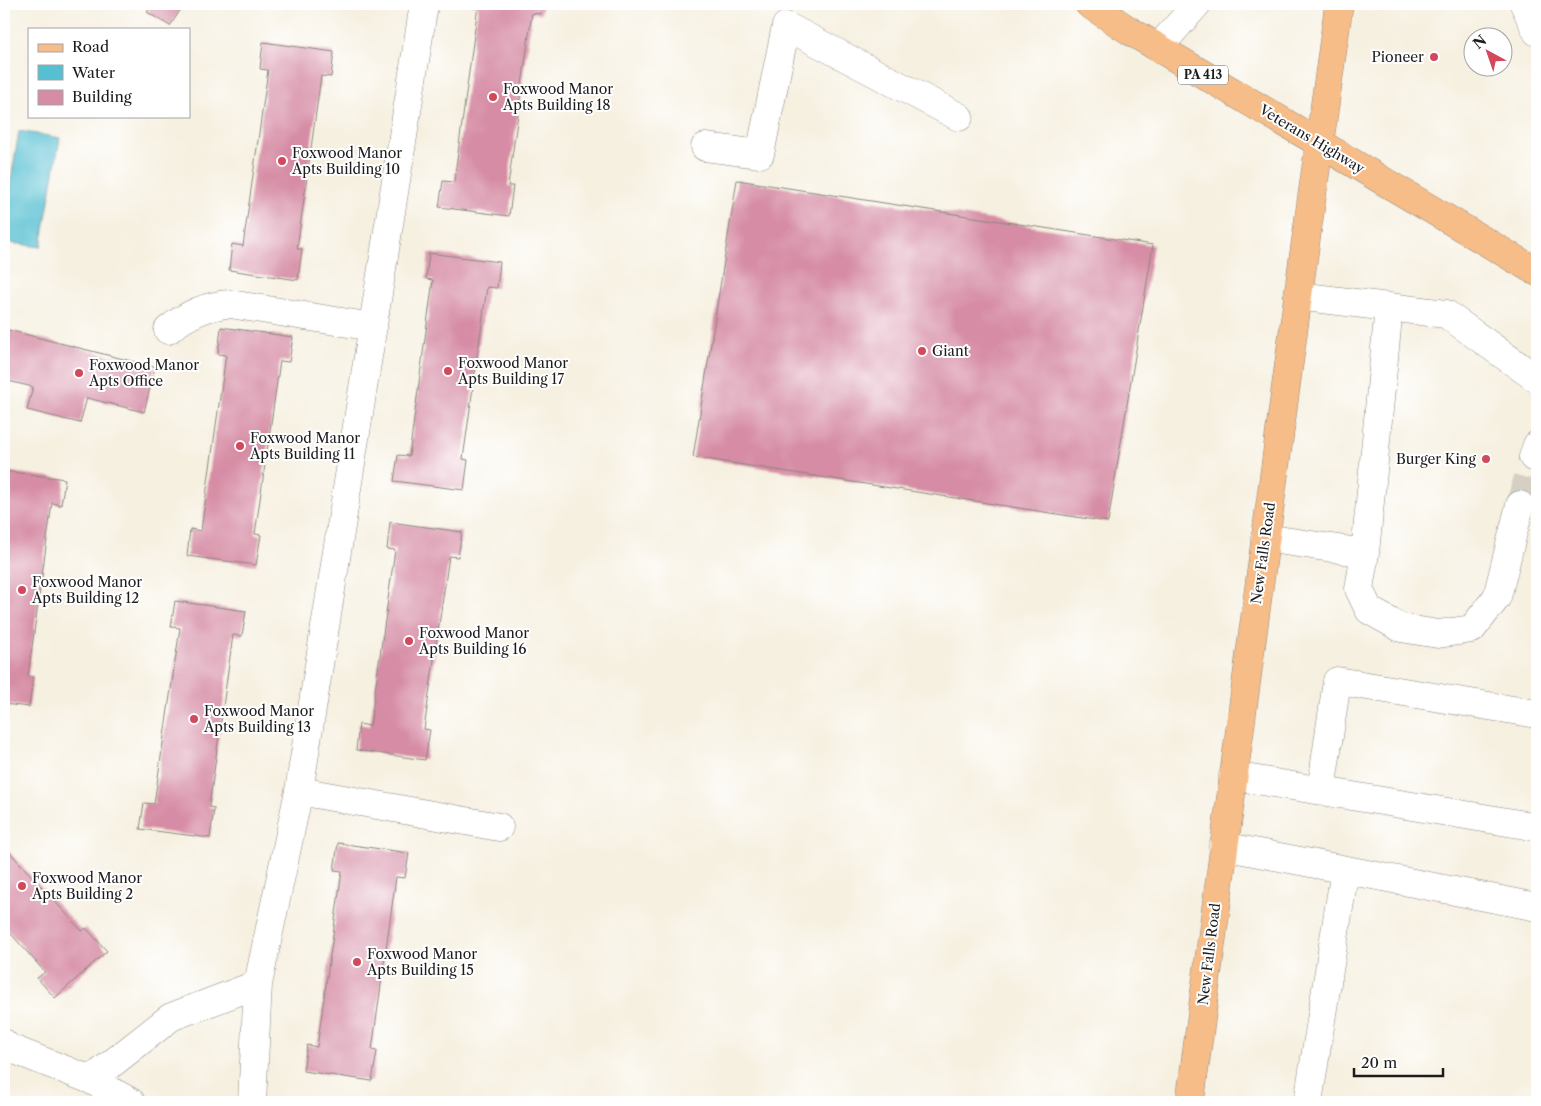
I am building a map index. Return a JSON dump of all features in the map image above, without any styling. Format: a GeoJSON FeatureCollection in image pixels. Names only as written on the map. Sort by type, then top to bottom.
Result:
{"type":"FeatureCollection","features":[{"type":"Feature","properties":{"kind":"main road","name":"Veterans Highway"},"geometry":{"type":"LineString","coordinates":[[1089,4],[1158,48],[1537,272]]}},
{"type":"Feature","properties":{"kind":"main road","name":"New Falls Road"},"geometry":{"type":"LineString","coordinates":[[1190,1102],[1232,776],[1339,4]]}},
{"type":"Feature","properties":{"kind":"lane"},"geometry":{"type":"LineString","coordinates":[[252,1102],[258,984],[299,791],[424,4]]}},
{"type":"Feature","properties":{"kind":"lane"},"geometry":{"type":"LineString","coordinates":[[1158,48],[1197,4]]}},
{"type":"Feature","properties":{"kind":"lane"},"geometry":{"type":"LineString","coordinates":[[1524,4],[1537,30]]}},
{"type":"Feature","properties":{"kind":"lane"},"geometry":{"type":"LineString","coordinates":[[705,147],[760,154],[786,26],[959,117]]}},
{"type":"Feature","properties":{"kind":"lane"},"geometry":{"type":"LineString","coordinates":[[1298,296],[1446,314],[1537,380]]}},
{"type":"Feature","properties":{"kind":"lane"},"geometry":{"type":"LineString","coordinates":[[168,330],[179,321],[200,310],[230,304],[373,327]]}},
{"type":"Feature","properties":{"kind":"lane"},"geometry":{"type":"LineString","coordinates":[[1389,307],[1365,553],[1359,589],[1369,610],[1401,628],[1438,634],[1472,629],[1497,597],[1520,505]]}},
{"type":"Feature","properties":{"kind":"lane"},"geometry":{"type":"LineString","coordinates":[[1265,538],[1365,553]]}},
{"type":"Feature","properties":{"kind":"lane"},"geometry":{"type":"LineString","coordinates":[[1321,791],[1337,681],[1537,714]]}},
{"type":"Feature","properties":{"kind":"lane"},"geometry":{"type":"LineString","coordinates":[[1232,776],[1537,828]]}},
{"type":"Feature","properties":{"kind":"lane"},"geometry":{"type":"LineString","coordinates":[[299,791],[499,826]]}},
{"type":"Feature","properties":{"kind":"lane"},"geometry":{"type":"LineString","coordinates":[[1223,846],[1537,907]]}},
{"type":"Feature","properties":{"kind":"lane"},"geometry":{"type":"LineString","coordinates":[[1308,1102],[1345,870]]}},
{"type":"Feature","properties":{"kind":"lane"},"geometry":{"type":"LineString","coordinates":[[91,1080],[171,1017],[258,984]]}},
{"type":"Feature","properties":{"kind":"lane"},"geometry":{"type":"LineString","coordinates":[[4,1043],[91,1080],[131,1102]]}},
{"type":"Feature","properties":{"kind":"water"},"geometry":{"type":"Polygon","coordinates":[[[19,131],[60,138],[41,247],[4,242],[4,223],[19,131]]]}},
{"type":"Feature","properties":{"kind":"building"},"geometry":{"type":"Polygon","coordinates":[[[152,4],[184,4],[170,26],[147,12],[152,4]]]}},
{"type":"Feature","properties":{"kind":"building","name":"Foxwood Manor Apts Building 18"},"geometry":{"type":"Polygon","coordinates":[[[468,4],[543,4],[541,14],[532,13],[508,186],[513,186],[509,216],[439,207],[443,181],[454,182],[478,6],[468,4]]]}},
{"type":"Feature","properties":{"kind":"building","name":"Foxwood Manor Apts Building 10"},"geometry":{"type":"Polygon","coordinates":[[[263,42],[334,52],[331,77],[321,76],[297,249],[302,249],[298,280],[229,270],[232,244],[243,246],[268,70],[260,69],[263,42]]]}},
{"type":"Feature","properties":{"kind":"building","name":"Giant"},"geometry":{"type":"Polygon","coordinates":[[[737,180],[1153,245],[1108,522],[693,457],[737,180]]]}},
{"type":"Feature","properties":{"kind":"building","name":"Foxwood Manor Apts Building 17"},"geometry":{"type":"Polygon","coordinates":[[[429,253],[500,262],[497,288],[487,287],[463,459],[468,460],[464,490],[394,481],[398,455],[409,456],[433,280],[426,279],[429,253]]]}},
{"type":"Feature","properties":{"kind":"building","name":"Foxwood Manor Apts Building 11"},"geometry":{"type":"Polygon","coordinates":[[[221,327],[293,337],[289,362],[280,361],[255,534],[261,535],[256,565],[187,556],[190,529],[201,531],[226,355],[218,354],[221,327]]]}},
{"type":"Feature","properties":{"kind":"building","name":"Foxwood Manor Apts Office"},"geometry":{"type":"Polygon","coordinates":[[[4,329],[155,367],[144,412],[87,398],[80,423],[27,410],[33,387],[4,380],[4,329]]]}},
{"type":"Feature","properties":{"kind":"building","name":"Foxwood Manor Apts Building 12"},"geometry":{"type":"Polygon","coordinates":[[[4,471],[65,479],[61,505],[52,503],[28,676],[33,677],[29,707],[4,704],[4,471]]]}},
{"type":"Feature","properties":{"kind":"building","name":"Foxwood Manor Apts Building 16"},"geometry":{"type":"Polygon","coordinates":[[[390,522],[462,532],[458,557],[449,556],[424,729],[430,730],[425,760],[356,750],[359,724],[370,726],[395,550],[387,549],[390,522]]]}},
{"type":"Feature","properties":{"kind":"building","name":"Foxwood Manor Apts Building 13"},"geometry":{"type":"Polygon","coordinates":[[[175,601],[246,611],[242,636],[233,635],[209,807],[214,808],[210,838],[140,829],[144,803],[154,804],[180,628],[171,627],[175,601]]]}},
{"type":"Feature","properties":{"kind":"building","name":"Foxwood Manor Apts Building 15"},"geometry":{"type":"Polygon","coordinates":[[[338,843],[409,853],[405,878],[396,877],[372,1050],[377,1051],[372,1081],[303,1071],[307,1045],[317,1047],[342,871],[334,870],[338,843]]]}},
{"type":"Feature","properties":{"kind":"building","name":"Foxwood Manor Apts Building 2"},"geometry":{"type":"Polygon","coordinates":[[[4,846],[82,931],[86,928],[107,951],[55,998],[37,978],[45,972],[4,926],[4,846]]]}},
{"type":"Feature","properties":{"kind":"tunnel"},"geometry":{"type":"LineString","coordinates":[[1520,505],[1533,457]]}},
{"type":"Feature","properties":{"kind":"place","name":"Pioneer"},"geometry":{"type":"Point","coordinates":[1434,57]}},
{"type":"Feature","properties":{"kind":"place","name":"Foxwood Manor Apts Building 18"},"geometry":{"type":"Point","coordinates":[493,97]}},
{"type":"Feature","properties":{"kind":"place","name":"Foxwood Manor Apts Building 10"},"geometry":{"type":"Point","coordinates":[282,161]}},
{"type":"Feature","properties":{"kind":"place","name":"Giant"},"geometry":{"type":"Point","coordinates":[922,351]}},
{"type":"Feature","properties":{"kind":"place","name":"Foxwood Manor Apts Building 17"},"geometry":{"type":"Point","coordinates":[448,371]}},
{"type":"Feature","properties":{"kind":"place","name":"Foxwood Manor Apts Office"},"geometry":{"type":"Point","coordinates":[79,373]}},
{"type":"Feature","properties":{"kind":"place","name":"Foxwood Manor Apts Building 11"},"geometry":{"type":"Point","coordinates":[240,446]}},
{"type":"Feature","properties":{"kind":"place","name":"Burger King"},"geometry":{"type":"Point","coordinates":[1486,459]}},
{"type":"Feature","properties":{"kind":"place","name":"Foxwood Manor Apts Building 12"},"geometry":{"type":"Point","coordinates":[22,590]}},
{"type":"Feature","properties":{"kind":"place","name":"Foxwood Manor Apts Building 16"},"geometry":{"type":"Point","coordinates":[409,641]}},
{"type":"Feature","properties":{"kind":"place","name":"Foxwood Manor Apts Building 13"},"geometry":{"type":"Point","coordinates":[194,719]}},
{"type":"Feature","properties":{"kind":"place","name":"Foxwood Manor Apts Building 2"},"geometry":{"type":"Point","coordinates":[22,886]}},
{"type":"Feature","properties":{"kind":"place","name":"Foxwood Manor Apts Building 15"},"geometry":{"type":"Point","coordinates":[357,962]}}]}
